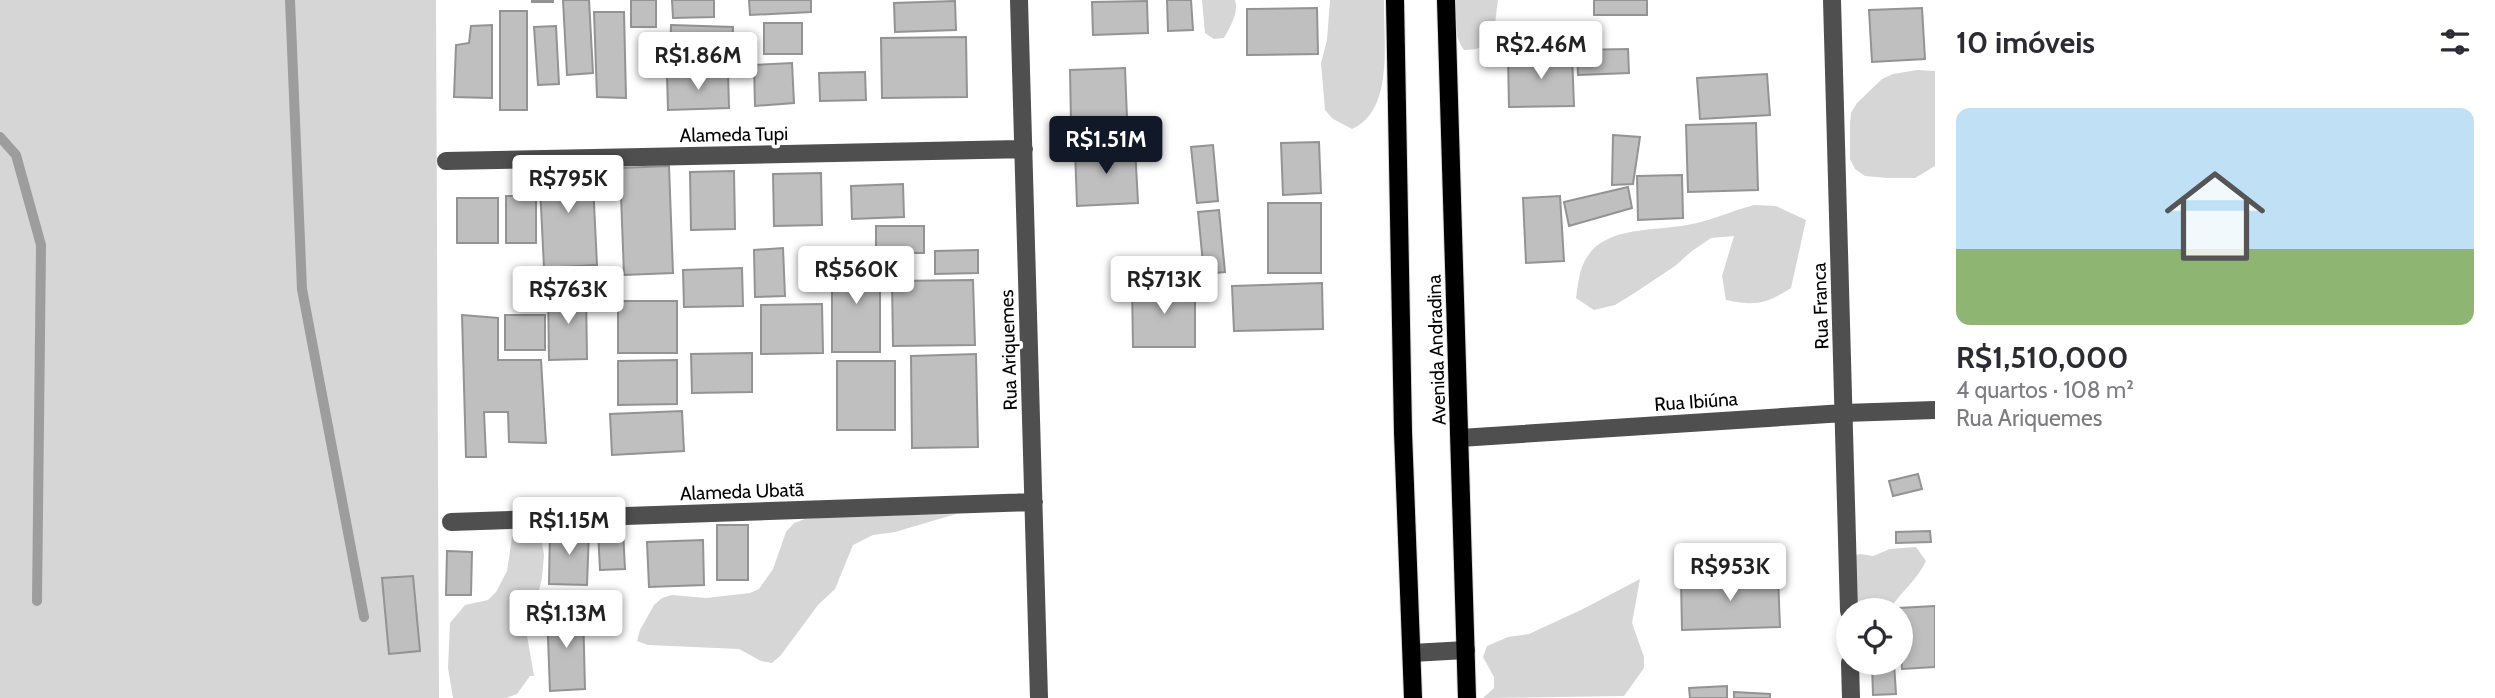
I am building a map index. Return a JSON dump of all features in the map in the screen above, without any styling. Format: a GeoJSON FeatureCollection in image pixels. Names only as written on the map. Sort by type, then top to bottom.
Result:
{"type":"FeatureCollection","features":[{"type":"Feature","properties":{"kind":"main road","name":"Avenida Andradina"},"geometry":{"type":"LineString","coordinates":[[1395,0],[1403,432],[1413,698]]}},
{"type":"Feature","properties":{"kind":"main road","name":"Avenida Andradina"},"geometry":{"type":"LineString","coordinates":[[1446,0],[1467,698]]}},
{"type":"Feature","properties":{"kind":"street","name":"Rua Ariquemes"},"geometry":{"type":"LineString","coordinates":[[1019,0],[1039,698]]}},
{"type":"Feature","properties":{"kind":"street","name":"Rua Franca"},"geometry":{"type":"LineString","coordinates":[[1832,0],[1849,598]]}},
{"type":"Feature","properties":{"kind":"street","name":"Alameda Tupi"},"geometry":{"type":"LineString","coordinates":[[446,161],[1024,149]]}},
{"type":"Feature","properties":{"kind":"street","name":"Rua Ibiúna"},"geometry":{"type":"LineString","coordinates":[[1460,438],[1844,413],[1935,410]]}},
{"type":"Feature","properties":{"kind":"street","name":"Alameda Ubatã"},"geometry":{"type":"LineString","coordinates":[[451,522],[1034,502]]}},
{"type":"Feature","properties":{"kind":"street"},"geometry":{"type":"LineString","coordinates":[[1412,653],[1466,650]]}},
{"type":"Feature","properties":{"kind":"street"},"geometry":{"type":"LineString","coordinates":[[1850,675],[1851,698]]}},
{"type":"Feature","properties":{"kind":"shaded area"},"geometry":{"type":"Polygon","coordinates":[[[0,0],[436,0],[439,698],[0,698],[0,0]]]}},
{"type":"Feature","properties":{"kind":"shaded area"},"geometry":{"type":"Polygon","coordinates":[[[1202,0],[1235,0],[1235,15],[1224,38],[1214,39],[1205,33],[1202,0]]]}},
{"type":"Feature","properties":{"kind":"shaded area"},"geometry":{"type":"Polygon","coordinates":[[[1330,0],[1384,0],[1385,53],[1381,90],[1366,120],[1352,129],[1333,119],[1325,110],[1321,63],[1327,40],[1330,0]]]}},
{"type":"Feature","properties":{"kind":"shaded area"},"geometry":{"type":"Polygon","coordinates":[[[1456,0],[1498,0],[1493,39],[1480,48],[1464,50],[1455,26],[1456,0]]]}},
{"type":"Feature","properties":{"kind":"shaded area"},"geometry":{"type":"Polygon","coordinates":[[[1917,70],[1935,71],[1935,166],[1915,178],[1865,176],[1855,169],[1850,159],[1851,113],[1857,103],[1882,79],[1893,74],[1917,70]]]}},
{"type":"Feature","properties":{"kind":"shaded area"},"geometry":{"type":"Polygon","coordinates":[[[1754,205],[1776,206],[1806,220],[1791,288],[1774,298],[1760,303],[1726,300],[1722,276],[1734,236],[1711,238],[1675,266],[1615,305],[1594,310],[1576,298],[1584,262],[1595,247],[1606,240],[1632,232],[1696,223],[1754,205]]]}},
{"type":"Feature","properties":{"kind":"shaded area"},"geometry":{"type":"Polygon","coordinates":[[[956,514],[895,532],[873,535],[853,545],[835,589],[818,605],[772,663],[761,661],[739,649],[648,645],[637,641],[654,605],[662,598],[672,595],[706,598],[750,593],[759,589],[773,569],[786,532],[794,523],[805,519],[849,516],[956,514]]]}},
{"type":"Feature","properties":{"kind":"shaded area"},"geometry":{"type":"Polygon","coordinates":[[[530,524],[540,531],[544,555],[539,590],[526,606],[526,630],[534,676],[530,676],[517,694],[506,698],[453,698],[448,668],[450,623],[465,605],[488,600],[496,592],[507,571],[512,537],[519,528],[530,524]]]}},
{"type":"Feature","properties":{"kind":"shaded area"},"geometry":{"type":"Polygon","coordinates":[[[1916,547],[1926,561],[1898,598],[1856,598],[1855,555],[1873,556],[1890,549],[1916,547]]]}},
{"type":"Feature","properties":{"kind":"shaded area"},"geometry":{"type":"Polygon","coordinates":[[[1640,579],[1632,623],[1644,657],[1644,668],[1624,696],[1483,698],[1494,688],[1494,677],[1483,657],[1487,646],[1508,637],[1529,634],[1640,579]]]}},
{"type":"Feature","properties":{"kind":"building"},"geometry":{"type":"Polygon","coordinates":[[[553,0],[553,2],[532,2],[553,0]]]}},
{"type":"Feature","properties":{"kind":"building"},"geometry":{"type":"Polygon","coordinates":[[[563,0],[589,0],[593,73],[567,75],[563,0]]]}},
{"type":"Feature","properties":{"kind":"building"},"geometry":{"type":"Polygon","coordinates":[[[631,0],[656,0],[656,27],[631,27],[631,0]]]}},
{"type":"Feature","properties":{"kind":"building"},"geometry":{"type":"Polygon","coordinates":[[[672,0],[714,0],[714,17],[673,18],[672,0]]]}},
{"type":"Feature","properties":{"kind":"building"},"geometry":{"type":"Polygon","coordinates":[[[749,0],[811,0],[811,12],[750,15],[749,0]]]}},
{"type":"Feature","properties":{"kind":"building"},"geometry":{"type":"Polygon","coordinates":[[[1167,0],[1191,0],[1193,30],[1168,31],[1167,0]]]}},
{"type":"Feature","properties":{"kind":"building"},"geometry":{"type":"Polygon","coordinates":[[[1594,0],[1647,0],[1647,15],[1594,15],[1594,0]]]}},
{"type":"Feature","properties":{"kind":"building"},"geometry":{"type":"Polygon","coordinates":[[[955,1],[956,30],[895,32],[894,3],[955,1]]]}},
{"type":"Feature","properties":{"kind":"building"},"geometry":{"type":"Polygon","coordinates":[[[1147,1],[1148,33],[1093,35],[1092,2],[1147,1]]]}},
{"type":"Feature","properties":{"kind":"building"},"geometry":{"type":"Polygon","coordinates":[[[1317,8],[1318,54],[1247,55],[1247,9],[1317,8]]]}},
{"type":"Feature","properties":{"kind":"building"},"geometry":{"type":"Polygon","coordinates":[[[1922,8],[1925,59],[1872,62],[1869,10],[1922,8]]]}},
{"type":"Feature","properties":{"kind":"building"},"geometry":{"type":"Polygon","coordinates":[[[500,11],[527,11],[527,110],[500,110],[500,11]]]}},
{"type":"Feature","properties":{"kind":"building"},"geometry":{"type":"Polygon","coordinates":[[[594,12],[624,12],[626,98],[597,97],[594,12]]]}},
{"type":"Feature","properties":{"kind":"building"},"geometry":{"type":"Polygon","coordinates":[[[764,23],[802,23],[802,54],[764,54],[764,23]]]}},
{"type":"Feature","properties":{"kind":"building"},"geometry":{"type":"Polygon","coordinates":[[[492,25],[492,98],[454,97],[456,45],[469,43],[471,26],[492,25]]]}},
{"type":"Feature","properties":{"kind":"building"},"geometry":{"type":"Polygon","coordinates":[[[671,25],[733,27],[732,60],[670,57],[671,25]]]}},
{"type":"Feature","properties":{"kind":"building"},"geometry":{"type":"Polygon","coordinates":[[[556,26],[559,84],[538,85],[534,27],[556,26]]]}},
{"type":"Feature","properties":{"kind":"building"},"geometry":{"type":"Polygon","coordinates":[[[966,37],[967,97],[882,98],[881,38],[966,37]]]}},
{"type":"Feature","properties":{"kind":"building"},"geometry":{"type":"Polygon","coordinates":[[[1628,49],[1629,73],[1578,75],[1577,50],[1628,49]]]}},
{"type":"Feature","properties":{"kind":"building"},"geometry":{"type":"Polygon","coordinates":[[[1572,54],[1574,106],[1509,107],[1508,56],[1572,54]]]}},
{"type":"Feature","properties":{"kind":"building"},"geometry":{"type":"Polygon","coordinates":[[[792,63],[794,103],[755,106],[754,65],[792,63]]]}},
{"type":"Feature","properties":{"kind":"building"},"geometry":{"type":"Polygon","coordinates":[[[1125,68],[1127,118],[1071,121],[1070,70],[1125,68]]]}},
{"type":"Feature","properties":{"kind":"building"},"geometry":{"type":"Polygon","coordinates":[[[865,72],[866,100],[820,101],[819,73],[865,72]]]}},
{"type":"Feature","properties":{"kind":"building"},"geometry":{"type":"Polygon","coordinates":[[[728,73],[729,108],[668,110],[667,75],[728,73]]]}},
{"type":"Feature","properties":{"kind":"building"},"geometry":{"type":"Polygon","coordinates":[[[1767,74],[1770,115],[1700,119],[1697,78],[1767,74]]]}},
{"type":"Feature","properties":{"kind":"building"},"geometry":{"type":"Polygon","coordinates":[[[1756,123],[1758,190],[1688,192],[1686,125],[1756,123]]]}},
{"type":"Feature","properties":{"kind":"building"},"geometry":{"type":"Polygon","coordinates":[[[1613,135],[1640,137],[1633,184],[1612,185],[1613,135]]]}},
{"type":"Feature","properties":{"kind":"building"},"geometry":{"type":"Polygon","coordinates":[[[1319,142],[1321,193],[1283,195],[1281,143],[1319,142]]]}},
{"type":"Feature","properties":{"kind":"building"},"geometry":{"type":"Polygon","coordinates":[[[1213,145],[1218,201],[1197,203],[1191,147],[1213,145]]]}},
{"type":"Feature","properties":{"kind":"building"},"geometry":{"type":"Polygon","coordinates":[[[1135,147],[1138,203],[1077,206],[1075,149],[1135,147]]]}},
{"type":"Feature","properties":{"kind":"building"},"geometry":{"type":"Polygon","coordinates":[[[592,163],[597,265],[544,268],[539,165],[592,163]]]}},
{"type":"Feature","properties":{"kind":"building"},"geometry":{"type":"Polygon","coordinates":[[[669,166],[673,273],[624,275],[620,168],[669,166]]]}},
{"type":"Feature","properties":{"kind":"building"},"geometry":{"type":"Polygon","coordinates":[[[734,171],[735,229],[691,230],[690,172],[734,171]]]}},
{"type":"Feature","properties":{"kind":"building"},"geometry":{"type":"Polygon","coordinates":[[[821,173],[822,225],[774,226],[773,174],[821,173]]]}},
{"type":"Feature","properties":{"kind":"building"},"geometry":{"type":"Polygon","coordinates":[[[1682,175],[1683,218],[1638,220],[1637,176],[1682,175]]]}},
{"type":"Feature","properties":{"kind":"building"},"geometry":{"type":"Polygon","coordinates":[[[903,184],[904,217],[852,219],[851,186],[903,184]]]}},
{"type":"Feature","properties":{"kind":"building"},"geometry":{"type":"Polygon","coordinates":[[[1628,187],[1632,208],[1569,226],[1564,202],[1628,187]]]}},
{"type":"Feature","properties":{"kind":"building"},"geometry":{"type":"Polygon","coordinates":[[[506,196],[536,196],[536,243],[506,243],[506,196]]]}},
{"type":"Feature","properties":{"kind":"building"},"geometry":{"type":"Polygon","coordinates":[[[1560,196],[1564,261],[1526,263],[1523,198],[1560,196]]]}},
{"type":"Feature","properties":{"kind":"building"},"geometry":{"type":"Polygon","coordinates":[[[457,198],[498,198],[498,243],[457,243],[457,198]]]}},
{"type":"Feature","properties":{"kind":"building"},"geometry":{"type":"Polygon","coordinates":[[[1268,203],[1321,203],[1321,273],[1268,273],[1268,203]]]}},
{"type":"Feature","properties":{"kind":"building"},"geometry":{"type":"Polygon","coordinates":[[[1219,210],[1225,272],[1204,274],[1198,212],[1219,210]]]}},
{"type":"Feature","properties":{"kind":"building"},"geometry":{"type":"Polygon","coordinates":[[[876,226],[924,226],[924,253],[876,253],[876,226]]]}},
{"type":"Feature","properties":{"kind":"building"},"geometry":{"type":"Polygon","coordinates":[[[783,248],[785,296],[755,297],[754,250],[783,248]]]}},
{"type":"Feature","properties":{"kind":"building"},"geometry":{"type":"Polygon","coordinates":[[[978,250],[978,273],[935,274],[935,251],[978,250]]]}},
{"type":"Feature","properties":{"kind":"building"},"geometry":{"type":"Polygon","coordinates":[[[832,260],[880,260],[880,352],[832,352],[832,260]]]}},
{"type":"Feature","properties":{"kind":"building"},"geometry":{"type":"Polygon","coordinates":[[[742,268],[743,306],[684,307],[683,270],[742,268]]]}},
{"type":"Feature","properties":{"kind":"building"},"geometry":{"type":"Polygon","coordinates":[[[973,280],[975,345],[893,346],[892,281],[973,280]]]}},
{"type":"Feature","properties":{"kind":"building"},"geometry":{"type":"Polygon","coordinates":[[[1322,283],[1323,329],[1234,331],[1232,286],[1322,283]]]}},
{"type":"Feature","properties":{"kind":"building"},"geometry":{"type":"Polygon","coordinates":[[[1195,285],[1195,347],[1133,347],[1132,286],[1195,285]]]}},
{"type":"Feature","properties":{"kind":"building"},"geometry":{"type":"Polygon","coordinates":[[[586,292],[587,359],[549,360],[548,293],[586,292]]]}},
{"type":"Feature","properties":{"kind":"building"},"geometry":{"type":"Polygon","coordinates":[[[618,301],[677,301],[677,353],[618,353],[618,301]]]}},
{"type":"Feature","properties":{"kind":"building"},"geometry":{"type":"Polygon","coordinates":[[[822,304],[823,353],[761,354],[761,305],[822,304]]]}},
{"type":"Feature","properties":{"kind":"building"},"geometry":{"type":"Polygon","coordinates":[[[462,315],[498,318],[498,360],[541,360],[546,443],[509,442],[508,412],[484,412],[486,457],[466,457],[462,315]]]}},
{"type":"Feature","properties":{"kind":"building"},"geometry":{"type":"Polygon","coordinates":[[[505,315],[545,315],[545,350],[505,350],[505,315]]]}},
{"type":"Feature","properties":{"kind":"building"},"geometry":{"type":"Polygon","coordinates":[[[752,353],[752,392],[692,393],[691,354],[752,353]]]}},
{"type":"Feature","properties":{"kind":"building"},"geometry":{"type":"Polygon","coordinates":[[[976,354],[978,447],[912,448],[911,356],[976,354]]]}},
{"type":"Feature","properties":{"kind":"building"},"geometry":{"type":"Polygon","coordinates":[[[677,360],[677,404],[618,405],[618,361],[677,360]]]}},
{"type":"Feature","properties":{"kind":"building"},"geometry":{"type":"Polygon","coordinates":[[[837,361],[895,361],[895,430],[837,430],[837,361]]]}},
{"type":"Feature","properties":{"kind":"building"},"geometry":{"type":"Polygon","coordinates":[[[682,411],[684,451],[612,455],[610,414],[682,411]]]}},
{"type":"Feature","properties":{"kind":"building"},"geometry":{"type":"Polygon","coordinates":[[[1918,474],[1922,489],[1893,496],[1889,481],[1918,474]]]}},
{"type":"Feature","properties":{"kind":"building"},"geometry":{"type":"Polygon","coordinates":[[[717,525],[748,525],[748,580],[717,580],[717,525]]]}},
{"type":"Feature","properties":{"kind":"building"},"geometry":{"type":"Polygon","coordinates":[[[550,529],[589,531],[587,585],[549,584],[550,529]]]}},
{"type":"Feature","properties":{"kind":"building"},"geometry":{"type":"Polygon","coordinates":[[[623,530],[625,569],[600,570],[598,531],[623,530]]]}},
{"type":"Feature","properties":{"kind":"building"},"geometry":{"type":"Polygon","coordinates":[[[1930,531],[1931,542],[1896,543],[1896,532],[1930,531]]]}},
{"type":"Feature","properties":{"kind":"building"},"geometry":{"type":"Polygon","coordinates":[[[703,540],[704,585],[649,587],[647,542],[703,540]]]}},
{"type":"Feature","properties":{"kind":"building"},"geometry":{"type":"Polygon","coordinates":[[[447,551],[472,552],[471,595],[446,595],[447,551]]]}},
{"type":"Feature","properties":{"kind":"building"},"geometry":{"type":"Polygon","coordinates":[[[413,576],[420,651],[389,654],[382,578],[413,576]]]}},
{"type":"Feature","properties":{"kind":"building"},"geometry":{"type":"Polygon","coordinates":[[[1778,577],[1780,627],[1682,630],[1681,579],[1778,577]]]}},
{"type":"Feature","properties":{"kind":"building"},"geometry":{"type":"Polygon","coordinates":[[[1935,606],[1935,667],[1913,668],[1913,607],[1935,606]]]}},
{"type":"Feature","properties":{"kind":"building"},"geometry":{"type":"Polygon","coordinates":[[[583,610],[585,689],[550,691],[547,611],[583,610]]]}},
{"type":"Feature","properties":{"kind":"building"},"geometry":{"type":"Polygon","coordinates":[[[1872,675],[1895,675],[1896,694],[1873,695],[1872,675]]]}},
{"type":"Feature","properties":{"kind":"building"},"geometry":{"type":"Polygon","coordinates":[[[1727,686],[1727,698],[1690,698],[1689,688],[1727,686]]]}},
{"type":"Feature","properties":{"kind":"building"},"geometry":{"type":"Polygon","coordinates":[[[1734,692],[1770,694],[1770,698],[1734,698],[1734,692]]]}},
{"type":"Feature","properties":{"kind":"waterway"},"geometry":{"type":"LineString","coordinates":[[290,0],[302,289],[364,617]]}},
{"type":"Feature","properties":{"kind":"waterway"},"geometry":{"type":"LineString","coordinates":[[0,137],[16,155],[41,245],[37,601]]}}]}
